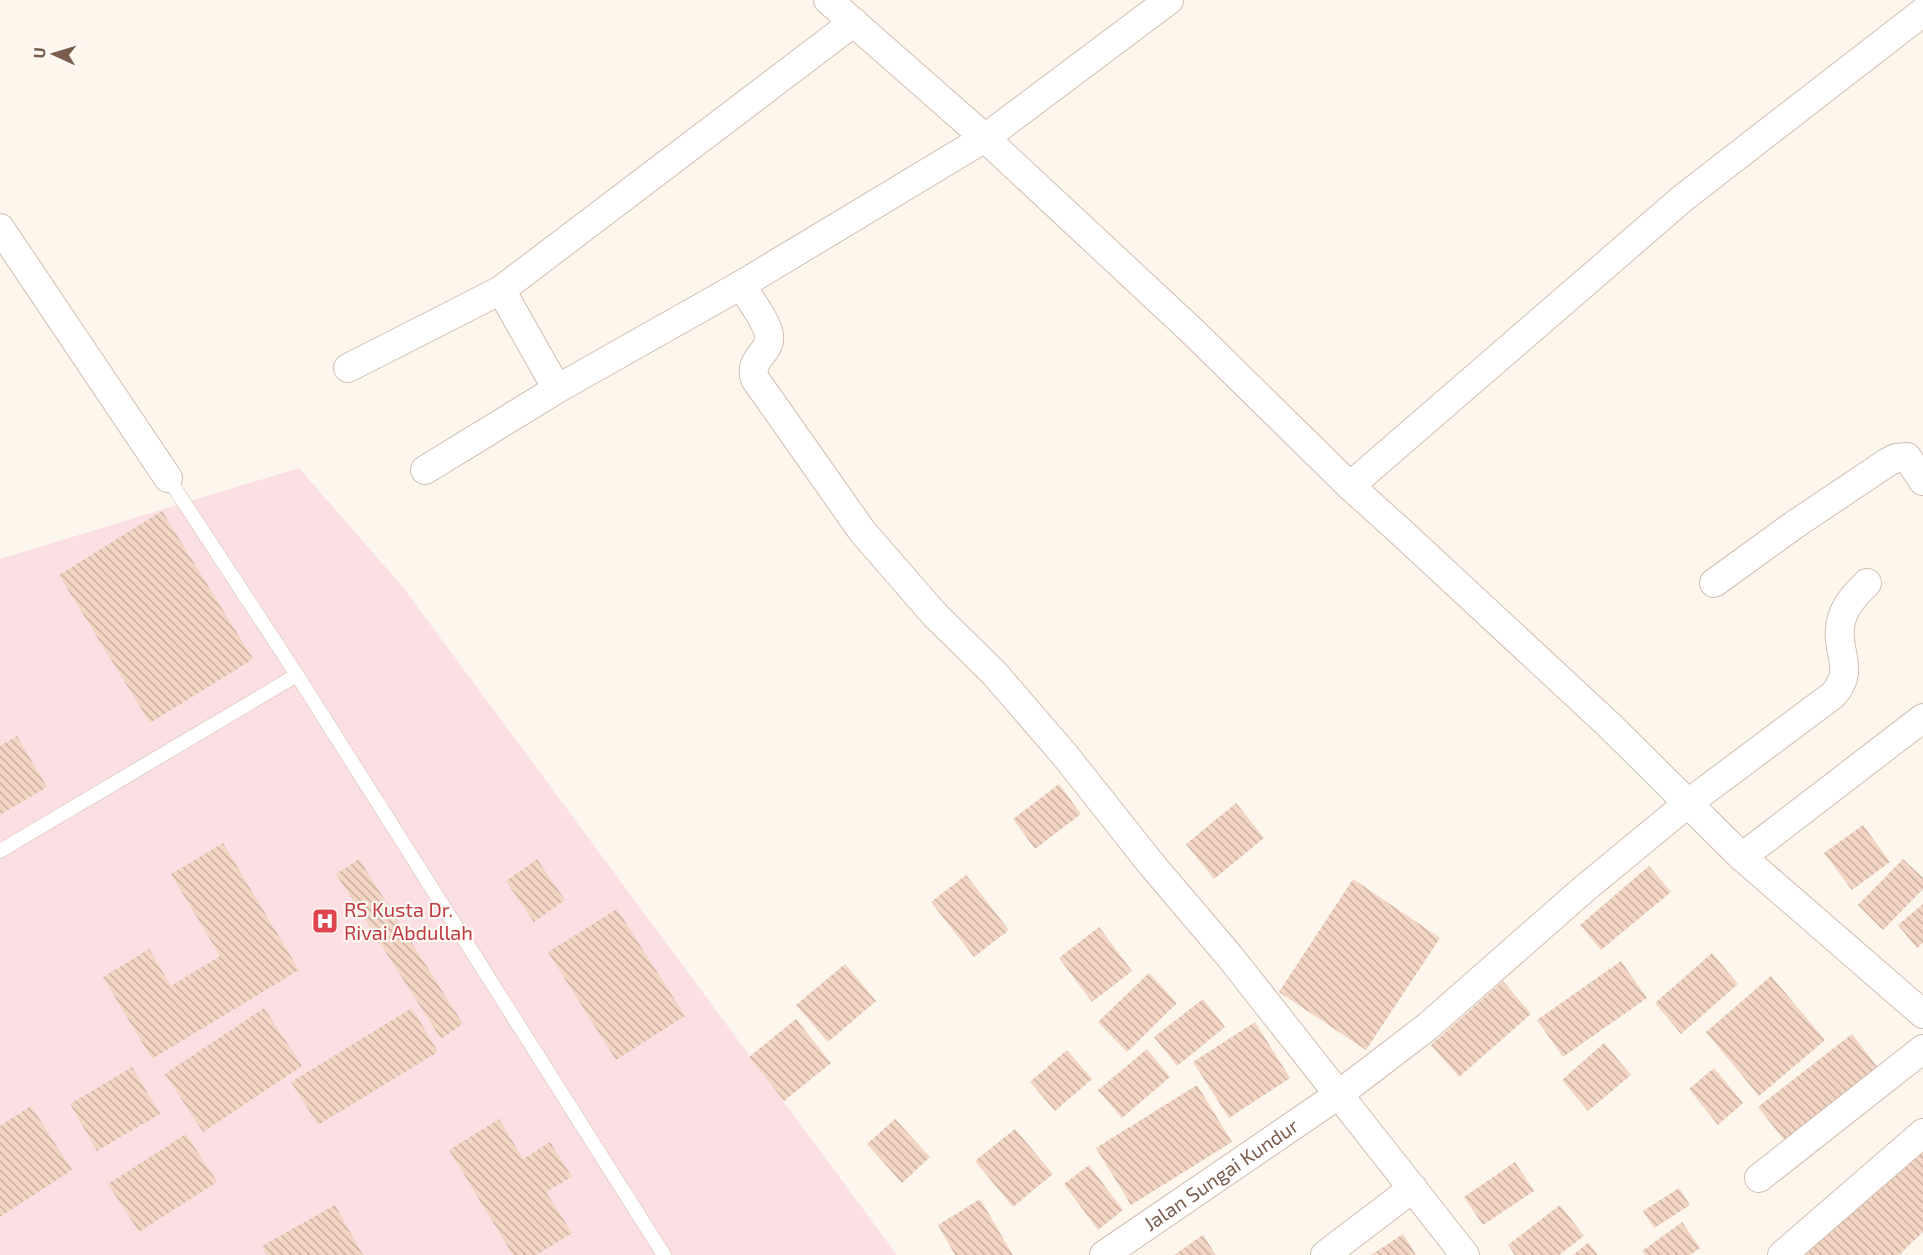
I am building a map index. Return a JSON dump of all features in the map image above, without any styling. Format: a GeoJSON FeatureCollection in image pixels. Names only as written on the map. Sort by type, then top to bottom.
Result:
{"type":"FeatureCollection","features":[{"type":"Feature","properties":{"kind":"street"},"geometry":{"type":"LineString","coordinates":[[828,0],[985,138],[1190,329],[1350,486],[1608,724],[1742,857],[1923,1014]]}},
{"type":"Feature","properties":{"kind":"street"},"geometry":{"type":"LineString","coordinates":[[425,470],[557,389],[741,285],[985,138],[1169,0]]}},
{"type":"Feature","properties":{"kind":"street"},"geometry":{"type":"LineString","coordinates":[[1350,486],[1683,198],[1923,12]]}},
{"type":"Feature","properties":{"kind":"street"},"geometry":{"type":"LineString","coordinates":[[348,368],[501,291],[854,22]]}},
{"type":"Feature","properties":{"kind":"street"},"geometry":{"type":"LineString","coordinates":[[0,228],[168,478]]}},
{"type":"Feature","properties":{"kind":"street"},"geometry":{"type":"LineString","coordinates":[[741,285],[770,337],[767,346],[755,362],[753,371],[755,379],[862,531],[935,615],[994,673],[1064,754],[1152,865],[1231,958],[1465,1255]]}},
{"type":"Feature","properties":{"kind":"street"},"geometry":{"type":"LineString","coordinates":[[501,291],[557,389]]}},
{"type":"Feature","properties":{"kind":"street"},"geometry":{"type":"LineString","coordinates":[[1714,584],[1794,525],[1896,458],[1907,457],[1923,481]]}},
{"type":"Feature","properties":{"kind":"street","name":"Jalan Sungai Kundur"},"geometry":{"type":"LineString","coordinates":[[1104,1255],[1338,1095],[1426,1027],[1584,889],[1687,804],[1821,704],[1841,686],[1845,674],[1839,629],[1842,616],[1854,596],[1867,583]]}},
{"type":"Feature","properties":{"kind":"street"},"geometry":{"type":"LineString","coordinates":[[1742,857],[1923,718]]}},
{"type":"Feature","properties":{"kind":"street"},"geometry":{"type":"LineString","coordinates":[[1759,1178],[1923,1049]]}},
{"type":"Feature","properties":{"kind":"street"},"geometry":{"type":"LineString","coordinates":[[1782,1255],[1923,1132]]}},
{"type":"Feature","properties":{"kind":"street"},"geometry":{"type":"LineString","coordinates":[[1325,1255],[1413,1188]]}},
{"type":"Feature","properties":{"kind":"lane"},"geometry":{"type":"LineString","coordinates":[[168,478],[297,675],[664,1255]]}},
{"type":"Feature","properties":{"kind":"lane"},"geometry":{"type":"LineString","coordinates":[[0,851],[297,675]]}},
{"type":"Feature","properties":{"kind":"shaded area","name":"RS Kusta Dr. Rivai Abdullah"},"geometry":{"type":"Polygon","coordinates":[[[299,468],[402,586],[897,1255],[0,1255],[0,559],[299,468]]]}},
{"type":"Feature","properties":{"kind":"building"},"geometry":{"type":"Polygon","coordinates":[[[162,511],[253,659],[150,723],[59,575],[162,511]]]}},
{"type":"Feature","properties":{"kind":"building"},"geometry":{"type":"Polygon","coordinates":[[[17,736],[47,787],[0,815],[0,746],[17,736]]]}},
{"type":"Feature","properties":{"kind":"building"},"geometry":{"type":"Polygon","coordinates":[[[1059,784],[1081,814],[1035,849],[1013,819],[1059,784]]]}},
{"type":"Feature","properties":{"kind":"building"},"geometry":{"type":"Polygon","coordinates":[[[1236,803],[1264,838],[1214,879],[1186,844],[1236,803]]]}},
{"type":"Feature","properties":{"kind":"building"},"geometry":{"type":"Polygon","coordinates":[[[1863,825],[1890,862],[1852,890],[1824,853],[1863,825]]]}},
{"type":"Feature","properties":{"kind":"building"},"geometry":{"type":"Polygon","coordinates":[[[223,843],[299,970],[152,1059],[103,977],[149,949],[171,986],[220,956],[171,874],[223,843]]]}},
{"type":"Feature","properties":{"kind":"building"},"geometry":{"type":"Polygon","coordinates":[[[359,859],[463,1024],[441,1039],[336,874],[359,859]]]}},
{"type":"Feature","properties":{"kind":"building"},"geometry":{"type":"Polygon","coordinates":[[[537,859],[565,900],[534,922],[506,881],[537,859]]]}},
{"type":"Feature","properties":{"kind":"building"},"geometry":{"type":"Polygon","coordinates":[[[1903,859],[1923,878],[1923,889],[1883,930],[1858,905],[1903,859]]]}},
{"type":"Feature","properties":{"kind":"building"},"geometry":{"type":"Polygon","coordinates":[[[1649,866],[1671,892],[1601,950],[1580,925],[1649,866]]]}},
{"type":"Feature","properties":{"kind":"building"},"geometry":{"type":"Polygon","coordinates":[[[966,875],[1009,930],[974,957],[931,902],[966,875]]]}},
{"type":"Feature","properties":{"kind":"building"},"geometry":{"type":"Polygon","coordinates":[[[1353,879],[1440,938],[1366,1050],[1279,992],[1353,879]]]}},
{"type":"Feature","properties":{"kind":"building"},"geometry":{"type":"Polygon","coordinates":[[[1923,904],[1923,943],[1917,948],[1898,925],[1923,904]]]}},
{"type":"Feature","properties":{"kind":"building"},"geometry":{"type":"Polygon","coordinates":[[[617,909],[685,1016],[616,1060],[548,952],[617,909]]]}},
{"type":"Feature","properties":{"kind":"building"},"geometry":{"type":"Polygon","coordinates":[[[1099,927],[1132,971],[1092,1002],[1059,958],[1099,927]]]}},
{"type":"Feature","properties":{"kind":"building"},"geometry":{"type":"Polygon","coordinates":[[[1712,953],[1738,984],[1681,1034],[1655,1003],[1712,953]]]}},
{"type":"Feature","properties":{"kind":"building"},"geometry":{"type":"Polygon","coordinates":[[[1621,961],[1647,998],[1563,1057],[1537,1020],[1621,961]]]}},
{"type":"Feature","properties":{"kind":"building"},"geometry":{"type":"Polygon","coordinates":[[[845,964],[876,1001],[828,1042],[796,1005],[845,964]]]}},
{"type":"Feature","properties":{"kind":"building"},"geometry":{"type":"Polygon","coordinates":[[[1149,973],[1177,1003],[1127,1052],[1098,1022],[1149,973]]]}},
{"type":"Feature","properties":{"kind":"building"},"geometry":{"type":"Polygon","coordinates":[[[1771,976],[1825,1040],[1759,1096],[1706,1032],[1771,976]]]}},
{"type":"Feature","properties":{"kind":"building"},"geometry":{"type":"Polygon","coordinates":[[[1503,981],[1531,1014],[1459,1077],[1431,1045],[1503,981]]]}},
{"type":"Feature","properties":{"kind":"building"},"geometry":{"type":"Polygon","coordinates":[[[1203,999],[1225,1027],[1177,1066],[1154,1037],[1203,999]]]}},
{"type":"Feature","properties":{"kind":"building"},"geometry":{"type":"Polygon","coordinates":[[[264,1008],[302,1066],[203,1132],[165,1074],[264,1008]]]}},
{"type":"Feature","properties":{"kind":"building"},"geometry":{"type":"Polygon","coordinates":[[[412,1008],[438,1052],[318,1125],[291,1082],[412,1008]]]}},
{"type":"Feature","properties":{"kind":"building"},"geometry":{"type":"Polygon","coordinates":[[[796,1019],[831,1063],[784,1101],[749,1057],[796,1019]]]}},
{"type":"Feature","properties":{"kind":"building"},"geometry":{"type":"Polygon","coordinates":[[[1255,1022],[1290,1078],[1229,1118],[1193,1062],[1255,1022]]]}},
{"type":"Feature","properties":{"kind":"building"},"geometry":{"type":"Polygon","coordinates":[[[1852,1034],[1878,1068],[1785,1141],[1758,1107],[1852,1034]]]}},
{"type":"Feature","properties":{"kind":"building"},"geometry":{"type":"Polygon","coordinates":[[[1604,1043],[1631,1075],[1588,1111],[1562,1080],[1604,1043]]]}},
{"type":"Feature","properties":{"kind":"building"},"geometry":{"type":"Polygon","coordinates":[[[1147,1049],[1170,1077],[1122,1118],[1098,1090],[1147,1049]]]}},
{"type":"Feature","properties":{"kind":"building"},"geometry":{"type":"Polygon","coordinates":[[[1067,1050],[1092,1079],[1055,1111],[1030,1082],[1067,1050]]]}},
{"type":"Feature","properties":{"kind":"building"},"geometry":{"type":"Polygon","coordinates":[[[132,1067],[160,1114],[97,1151],[70,1104],[132,1067]]]}},
{"type":"Feature","properties":{"kind":"building"},"geometry":{"type":"Polygon","coordinates":[[[1714,1068],[1743,1103],[1718,1125],[1689,1089],[1714,1068]]]}},
{"type":"Feature","properties":{"kind":"building"},"geometry":{"type":"Polygon","coordinates":[[[1197,1085],[1232,1142],[1131,1205],[1096,1148],[1197,1085]]]}},
{"type":"Feature","properties":{"kind":"building"},"geometry":{"type":"Polygon","coordinates":[[[31,1106],[72,1170],[0,1217],[0,1126],[31,1106]]]}},
{"type":"Feature","properties":{"kind":"building"},"geometry":{"type":"Polygon","coordinates":[[[499,1119],[523,1159],[550,1142],[572,1177],[546,1192],[572,1233],[536,1255],[513,1255],[449,1150],[499,1119]]]}},
{"type":"Feature","properties":{"kind":"building"},"geometry":{"type":"Polygon","coordinates":[[[895,1119],[930,1157],[902,1183],[867,1144],[895,1119]]]}},
{"type":"Feature","properties":{"kind":"building"},"geometry":{"type":"Polygon","coordinates":[[[1015,1129],[1053,1174],[1013,1207],[975,1161],[1015,1129]]]}},
{"type":"Feature","properties":{"kind":"building"},"geometry":{"type":"Polygon","coordinates":[[[186,1134],[217,1182],[139,1232],[108,1184],[186,1134]]]}},
{"type":"Feature","properties":{"kind":"building"},"geometry":{"type":"Polygon","coordinates":[[[1923,1142],[1923,1232],[1899,1255],[1805,1255],[1923,1142]]]}},
{"type":"Feature","properties":{"kind":"building"},"geometry":{"type":"Polygon","coordinates":[[[1515,1162],[1534,1191],[1483,1225],[1464,1197],[1515,1162]]]}},
{"type":"Feature","properties":{"kind":"building"},"geometry":{"type":"Polygon","coordinates":[[[1089,1165],[1123,1210],[1098,1230],[1064,1184],[1089,1165]]]}},
{"type":"Feature","properties":{"kind":"building"},"geometry":{"type":"Polygon","coordinates":[[[1679,1188],[1690,1205],[1654,1228],[1643,1211],[1679,1188]]]}},
{"type":"Feature","properties":{"kind":"building"},"geometry":{"type":"Polygon","coordinates":[[[980,1199],[1013,1255],[955,1255],[938,1225],[980,1199]]]}},
{"type":"Feature","properties":{"kind":"building"},"geometry":{"type":"Polygon","coordinates":[[[335,1205],[363,1255],[267,1255],[262,1246],[335,1205]]]}},
{"type":"Feature","properties":{"kind":"building"},"geometry":{"type":"Polygon","coordinates":[[[1560,1205],[1584,1236],[1559,1255],[1515,1255],[1508,1245],[1560,1205]]]}},
{"type":"Feature","properties":{"kind":"building"},"geometry":{"type":"Polygon","coordinates":[[[1682,1222],[1700,1248],[1690,1255],[1645,1255],[1642,1251],[1682,1222]]]}},
{"type":"Feature","properties":{"kind":"building"},"geometry":{"type":"Polygon","coordinates":[[[1403,1234],[1416,1255],[1371,1255],[1403,1234]]]}},
{"type":"Feature","properties":{"kind":"building"},"geometry":{"type":"Polygon","coordinates":[[[1203,1235],[1216,1255],[1174,1255],[1203,1235]]]}},
{"type":"Feature","properties":{"kind":"building"},"geometry":{"type":"Polygon","coordinates":[[[1588,1243],[1598,1255],[1573,1255],[1588,1243]]]}},
{"type":"Feature","properties":{"kind":"place","name":"RS Kusta Dr. Rivai Abdullah"},"geometry":{"type":"Point","coordinates":[325,921]}}]}
